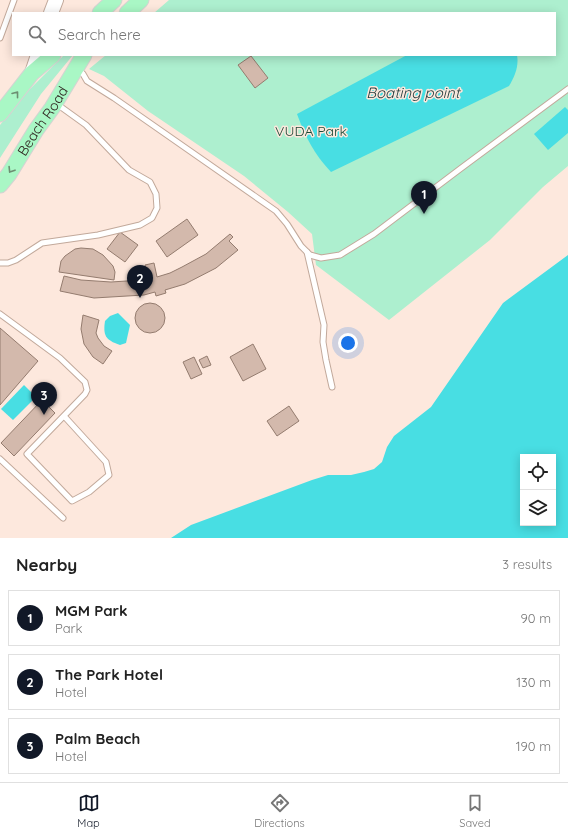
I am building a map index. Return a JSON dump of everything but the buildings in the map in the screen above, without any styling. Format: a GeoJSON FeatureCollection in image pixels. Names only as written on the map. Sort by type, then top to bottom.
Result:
{"type":"FeatureCollection","features":[{"type":"Feature","properties":{"kind":"main road"},"geometry":{"type":"LineString","coordinates":[[101,12],[114,0]]}},
{"type":"Feature","properties":{"kind":"main road"},"geometry":{"type":"LineString","coordinates":[[128,12],[141,0]]}},
{"type":"Feature","properties":{"kind":"main road"},"geometry":{"type":"LineString","coordinates":[[0,114],[32,73],[52,56]]}},
{"type":"Feature","properties":{"kind":"main road","name":"Beach Road"},"geometry":{"type":"LineString","coordinates":[[0,185],[83,56]]}},
{"type":"Feature","properties":{"kind":"street"},"geometry":{"type":"LineString","coordinates":[[51,12],[56,0]]}},
{"type":"Feature","properties":{"kind":"street"},"geometry":{"type":"LineString","coordinates":[[32,73],[38,56]]}},
{"type":"Feature","properties":{"kind":"lane"},"geometry":{"type":"LineString","coordinates":[[0,38],[14,0]]}},
{"type":"Feature","properties":{"kind":"lane"},"geometry":{"type":"LineString","coordinates":[[76,69],[83,74],[87,81],[276,210],[301,246],[310,255],[320,258],[340,255],[374,234],[568,89]]}},
{"type":"Feature","properties":{"kind":"lane"},"geometry":{"type":"LineString","coordinates":[[0,263],[8,263],[16,260],[42,242],[98,235],[140,225],[152,218],[157,208],[156,194],[150,182],[129,170],[86,125],[61,107],[56,99]]}},
{"type":"Feature","properties":{"kind":"lane"},"geometry":{"type":"LineString","coordinates":[[307,252],[324,325],[323,342],[332,387]]}},
{"type":"Feature","properties":{"kind":"lane"},"geometry":{"type":"LineString","coordinates":[[0,314],[60,358],[85,382],[87,390],[85,394],[27,454],[72,501],[89,492],[110,475],[106,462],[64,416]]}},
{"type":"Feature","properties":{"kind":"lane"},"geometry":{"type":"LineString","coordinates":[[0,459],[63,518]]}},
{"type":"Feature","properties":{"kind":"green space","name":"VUDA Park"},"geometry":{"type":"Polygon","coordinates":[[[169,0],[568,0],[568,166],[543,187],[490,240],[389,320],[316,265],[312,234],[288,212],[244,176],[148,111],[104,76],[89,69],[105,56],[556,56],[556,12],[155,12],[169,0]]]}},
{"type":"Feature","properties":{"kind":"green space"},"geometry":{"type":"Polygon","coordinates":[[[63,56],[72,56],[41,94],[0,158],[0,125],[26,93],[63,56]]]}},
{"type":"Feature","properties":{"kind":"water","name":"Boating point"},"geometry":{"type":"Polygon","coordinates":[[[405,56],[517,56],[515,75],[509,86],[331,172],[311,145],[297,114],[405,56]]]}},
{"type":"Feature","properties":{"kind":"water"},"geometry":{"type":"Polygon","coordinates":[[[565,107],[568,110],[568,133],[548,150],[534,134],[565,107]]]}},
{"type":"Feature","properties":{"kind":"water"},"geometry":{"type":"Polygon","coordinates":[[[568,255],[568,538],[171,538],[191,525],[312,480],[328,475],[351,475],[374,469],[382,462],[387,447],[394,436],[431,407],[503,303],[568,255]]]}},
{"type":"Feature","properties":{"kind":"water"},"geometry":{"type":"Polygon","coordinates":[[[118,313],[130,325],[126,343],[120,345],[108,339],[104,330],[105,321],[110,316],[118,313]]]}},
{"type":"Feature","properties":{"kind":"water"},"geometry":{"type":"Polygon","coordinates":[[[24,385],[36,397],[13,420],[1,409],[24,385]]]}},
{"type":"Feature","properties":{"kind":"place","name":"MGM Park"},"geometry":{"type":"Point","coordinates":[424,214]}},
{"type":"Feature","properties":{"kind":"place","name":"The Park Hotel"},"geometry":{"type":"Point","coordinates":[140,298]}},
{"type":"Feature","properties":{"kind":"place","name":"Palm Beach"},"geometry":{"type":"Point","coordinates":[44,415]}}]}
